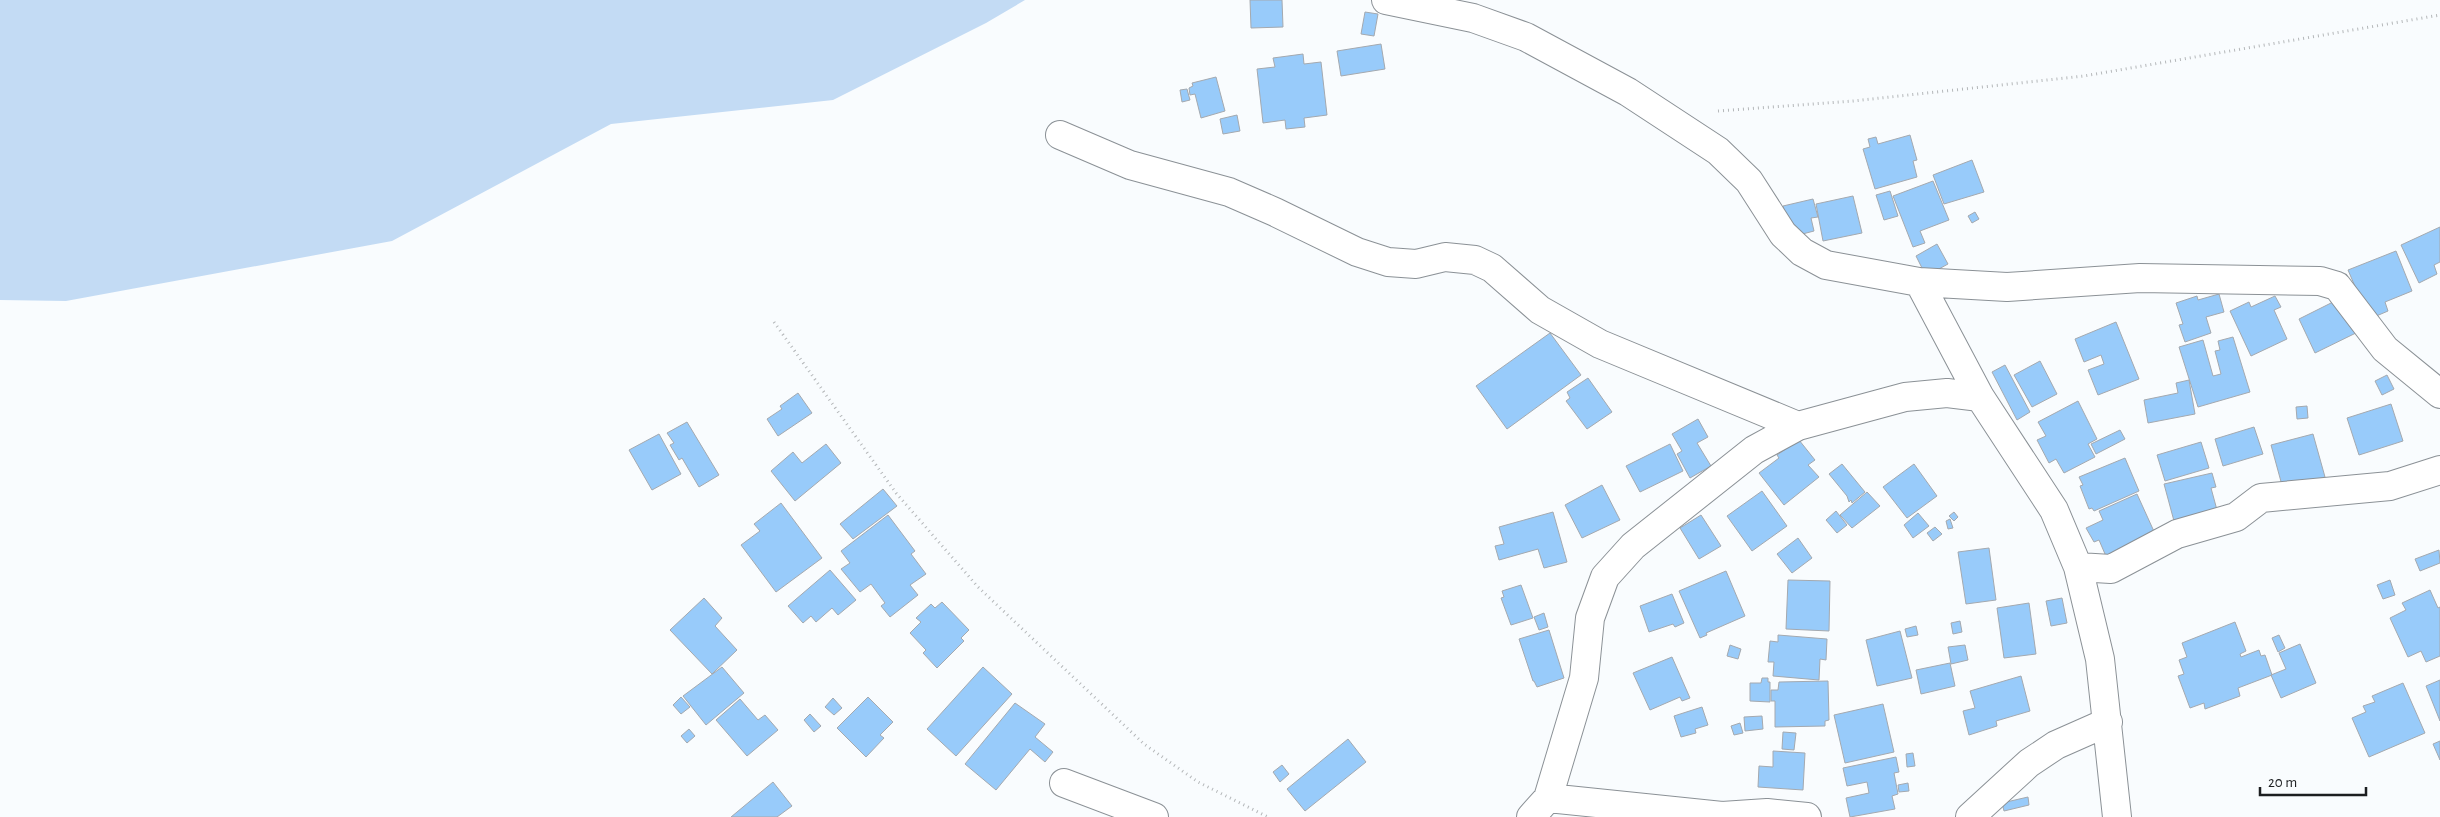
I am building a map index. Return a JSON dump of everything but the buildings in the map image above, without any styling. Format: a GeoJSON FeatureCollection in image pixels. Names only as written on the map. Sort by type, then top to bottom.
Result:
{"type":"FeatureCollection","features":[{"type":"Feature","properties":{"kind":"street"},"geometry":{"type":"LineString","coordinates":[[1386,0],[1473,18],[1526,37],[1665,114],[1718,151],[1749,181],[1783,234],[1802,252],[1826,265],[1919,282],[2007,287],[2140,278],[2320,281],[2337,286],[2386,349],[2440,394]]}},
{"type":"Feature","properties":{"kind":"street"},"geometry":{"type":"LineString","coordinates":[[1060,135],[1130,165],[1229,192],[1357,252],[1388,262],[1416,264],[1445,257],[1474,260],[1492,268],[1540,310],[1600,344],[1798,426]]}},
{"type":"Feature","properties":{"kind":"street"},"geometry":{"type":"LineString","coordinates":[[1919,282],[1980,397],[2054,510],[2078,568],[2100,659],[2117,817]]}},
{"type":"Feature","properties":{"kind":"street"},"geometry":{"type":"LineString","coordinates":[[1807,817],[1766,812],[1722,816],[1540,807],[1584,678],[1590,618],[1605,577],[1633,546],[1671,514],[1754,450],[1798,426],[1904,397],[1947,393],[1980,397]]}},
{"type":"Feature","properties":{"kind":"street"},"geometry":{"type":"LineString","coordinates":[[2078,568],[2111,569],[2177,534],[2236,517],[2261,498],[2390,486],[2440,470]]}},
{"type":"Feature","properties":{"kind":"street"},"geometry":{"type":"LineString","coordinates":[[1970,817],[2029,763],[2056,745],[2108,722]]}},
{"type":"Feature","properties":{"kind":"street"},"geometry":{"type":"LineString","coordinates":[[1064,783],[1154,817]]}},
{"type":"Feature","properties":{"kind":"path"},"geometry":{"type":"LineString","coordinates":[[1713,111],[1853,101],[2084,76],[2440,15]]}},
{"type":"Feature","properties":{"kind":"path"},"geometry":{"type":"LineString","coordinates":[[774,322],[896,493],[978,587],[1144,744],[1198,782],[1268,817]]}},
{"type":"Feature","properties":{"kind":"water"},"geometry":{"type":"Polygon","coordinates":[[[0,0],[1025,0],[986,23],[833,100],[611,124],[392,241],[66,301],[0,300],[0,0]]]}}]}
